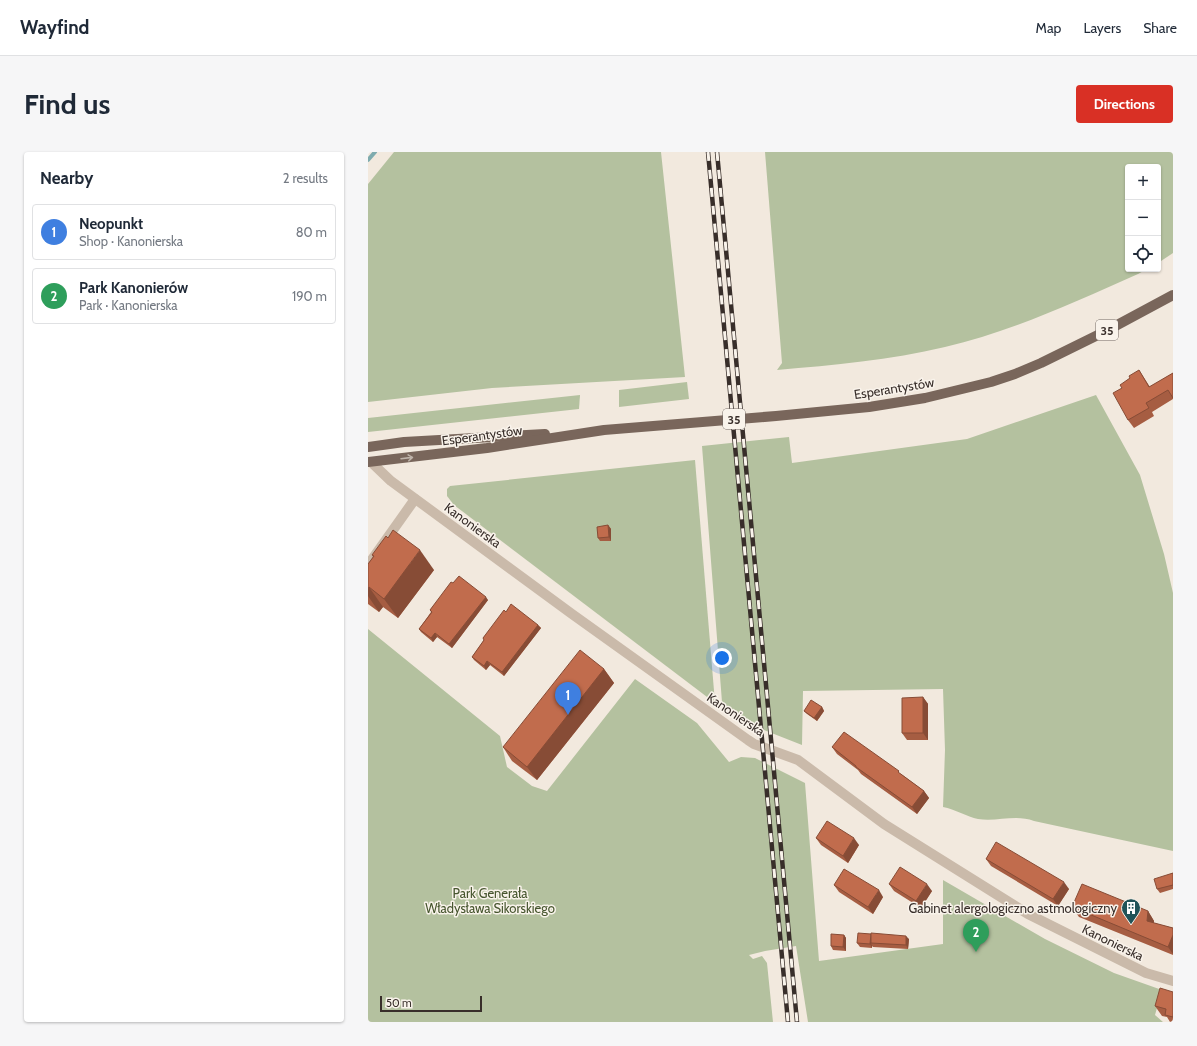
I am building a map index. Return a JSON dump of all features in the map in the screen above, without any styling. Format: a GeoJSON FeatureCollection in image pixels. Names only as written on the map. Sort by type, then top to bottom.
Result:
{"type":"FeatureCollection","features":[{"type":"Feature","properties":{"kind":"main road","name":"Esperantystów"},"geometry":{"type":"LineString","coordinates":[[368,447],[404,442],[599,431],[776,416],[869,407],[925,398],[1015,374],[1041,363],[1173,295]]}},
{"type":"Feature","properties":{"kind":"main road","name":"Esperantystów"},"geometry":{"type":"LineString","coordinates":[[370,462],[487,448],[599,431]]}},
{"type":"Feature","properties":{"kind":"street","name":"Kanonierska"},"geometry":{"type":"LineString","coordinates":[[370,462],[391,481],[415,499],[572,614],[754,744],[799,761],[884,824],[1028,914],[1146,973],[1173,981]]}},
{"type":"Feature","properties":{"kind":"street"},"geometry":{"type":"LineString","coordinates":[[368,565],[415,499]]}},
{"type":"Feature","properties":{"kind":"green space"},"geometry":{"type":"Polygon","coordinates":[[[394,152],[661,152],[685,377],[492,388],[368,402],[368,184],[394,152]]]}},
{"type":"Feature","properties":{"kind":"green space"},"geometry":{"type":"Polygon","coordinates":[[[765,152],[1173,152],[1173,253],[1161,261],[1161,164],[1125,164],[1125,272],[1142,272],[1138,274],[1043,315],[995,333],[945,347],[883,359],[777,370],[782,363],[765,152]]]}},
{"type":"Feature","properties":{"kind":"green space"},"geometry":{"type":"Polygon","coordinates":[[[687,382],[689,399],[619,407],[619,390],[687,382]]]}},
{"type":"Feature","properties":{"kind":"green space"},"geometry":{"type":"Polygon","coordinates":[[[580,395],[579,409],[368,432],[368,418],[580,395]]]}},
{"type":"Feature","properties":{"kind":"green space"},"geometry":{"type":"Polygon","coordinates":[[[1096,395],[1140,475],[1164,554],[1173,593],[1173,851],[1027,819],[978,819],[943,807],[945,750],[943,689],[803,691],[802,745],[744,722],[722,702],[702,446],[789,437],[792,463],[967,439],[1096,395]]]}},
{"type":"Feature","properties":{"kind":"green space"},"geometry":{"type":"Polygon","coordinates":[[[695,460],[715,703],[454,505],[447,496],[447,489],[450,486],[695,460]]]}},
{"type":"Feature","properties":{"kind":"green space","name":"Park Generała Władysława Sikorskiego"},"geometry":{"type":"Polygon","coordinates":[[[368,629],[500,736],[507,767],[532,786],[547,791],[635,679],[697,723],[729,762],[741,757],[755,758],[805,783],[819,961],[943,944],[943,880],[1045,939],[1114,973],[1162,990],[1155,1015],[1163,1022],[808,1022],[796,946],[749,955],[753,959],[762,956],[767,963],[773,1022],[368,1022],[368,629]]]}},
{"type":"Feature","properties":{"kind":"building"},"geometry":{"type":"Polygon","coordinates":[[[1139,370],[1149,387],[1173,373],[1173,398],[1168,390],[1146,403],[1149,408],[1128,420],[1113,393],[1122,388],[1120,385],[1130,378],[1129,376],[1139,370]]]}},
{"type":"Feature","properties":{"kind":"building"},"geometry":{"type":"Polygon","coordinates":[[[608,525],[609,537],[598,538],[597,527],[608,525]]]}},
{"type":"Feature","properties":{"kind":"building"},"geometry":{"type":"Polygon","coordinates":[[[393,530],[420,550],[384,599],[369,587],[368,589],[368,564],[374,556],[372,555],[386,536],[388,538],[393,530]]]}},
{"type":"Feature","properties":{"kind":"building"},"geometry":{"type":"Polygon","coordinates":[[[459,576],[486,597],[449,644],[435,633],[431,638],[419,629],[432,612],[430,610],[451,582],[453,583],[459,576]]]}},
{"type":"Feature","properties":{"kind":"building"},"geometry":{"type":"Polygon","coordinates":[[[511,604],[538,625],[502,672],[487,661],[484,666],[472,657],[484,640],[483,638],[504,610],[506,612],[511,604]]]}},
{"type":"Feature","properties":{"kind":"building"},"geometry":{"type":"Polygon","coordinates":[[[580,650],[604,669],[527,767],[503,747],[580,650]]]}},
{"type":"Feature","properties":{"kind":"building"},"geometry":{"type":"Polygon","coordinates":[[[923,697],[923,733],[902,733],[902,698],[923,697]]]}},
{"type":"Feature","properties":{"kind":"building"},"geometry":{"type":"Polygon","coordinates":[[[811,700],[822,707],[814,718],[804,711],[811,700]]]}},
{"type":"Feature","properties":{"kind":"building"},"geometry":{"type":"Polygon","coordinates":[[[844,732],[899,771],[898,772],[924,791],[912,807],[856,767],[832,747],[844,732]]]}},
{"type":"Feature","properties":{"kind":"building"},"geometry":{"type":"Polygon","coordinates":[[[827,821],[854,838],[843,856],[816,838],[827,821]]]}},
{"type":"Feature","properties":{"kind":"building"},"geometry":{"type":"Polygon","coordinates":[[[996,842],[1064,882],[1053,899],[986,859],[996,842]]]}},
{"type":"Feature","properties":{"kind":"building"},"geometry":{"type":"Polygon","coordinates":[[[900,867],[927,884],[916,901],[889,884],[900,867]]]}},
{"type":"Feature","properties":{"kind":"building"},"geometry":{"type":"Polygon","coordinates":[[[844,869],[879,890],[868,907],[834,885],[844,869]]]}},
{"type":"Feature","properties":{"kind":"building"},"geometry":{"type":"Polygon","coordinates":[[[1173,873],[1173,885],[1157,889],[1154,879],[1173,873]]]}},
{"type":"Feature","properties":{"kind":"building"},"geometry":{"type":"Polygon","coordinates":[[[1082,884],[1148,911],[1147,921],[1173,928],[1173,935],[1168,947],[1072,907],[1082,884]]]}},
{"type":"Feature","properties":{"kind":"building"},"geometry":{"type":"Polygon","coordinates":[[[858,933],[871,934],[870,944],[857,943],[858,933]]]}},
{"type":"Feature","properties":{"kind":"building"},"geometry":{"type":"Polygon","coordinates":[[[871,933],[906,936],[906,945],[871,943],[871,933]]]}},
{"type":"Feature","properties":{"kind":"building"},"geometry":{"type":"Polygon","coordinates":[[[831,934],[844,935],[843,947],[831,946],[831,934]]]}},
{"type":"Feature","properties":{"kind":"building"},"geometry":{"type":"Polygon","coordinates":[[[1160,988],[1173,992],[1173,1017],[1165,1015],[1166,1009],[1155,1006],[1160,988]]]}},
{"type":"Feature","properties":{"kind":"waterway"},"geometry":{"type":"LineString","coordinates":[[368,160],[375,152]]}},
{"type":"Feature","properties":{"kind":"railway"},"geometry":{"type":"LineString","coordinates":[[708,152],[788,1022]]}},
{"type":"Feature","properties":{"kind":"railway"},"geometry":{"type":"LineString","coordinates":[[717,152],[797,1022]]}},
{"type":"Feature","properties":{"kind":"place","name":"Neopunkt"},"geometry":{"type":"Point","coordinates":[568,715]}},
{"type":"Feature","properties":{"kind":"place","name":"Gabinet alergologiczno astmologiczny"},"geometry":{"type":"Point","coordinates":[1131,925]}},
{"type":"Feature","properties":{"kind":"place","name":"Park Kanonierów"},"geometry":{"type":"Point","coordinates":[976,952]}}]}
